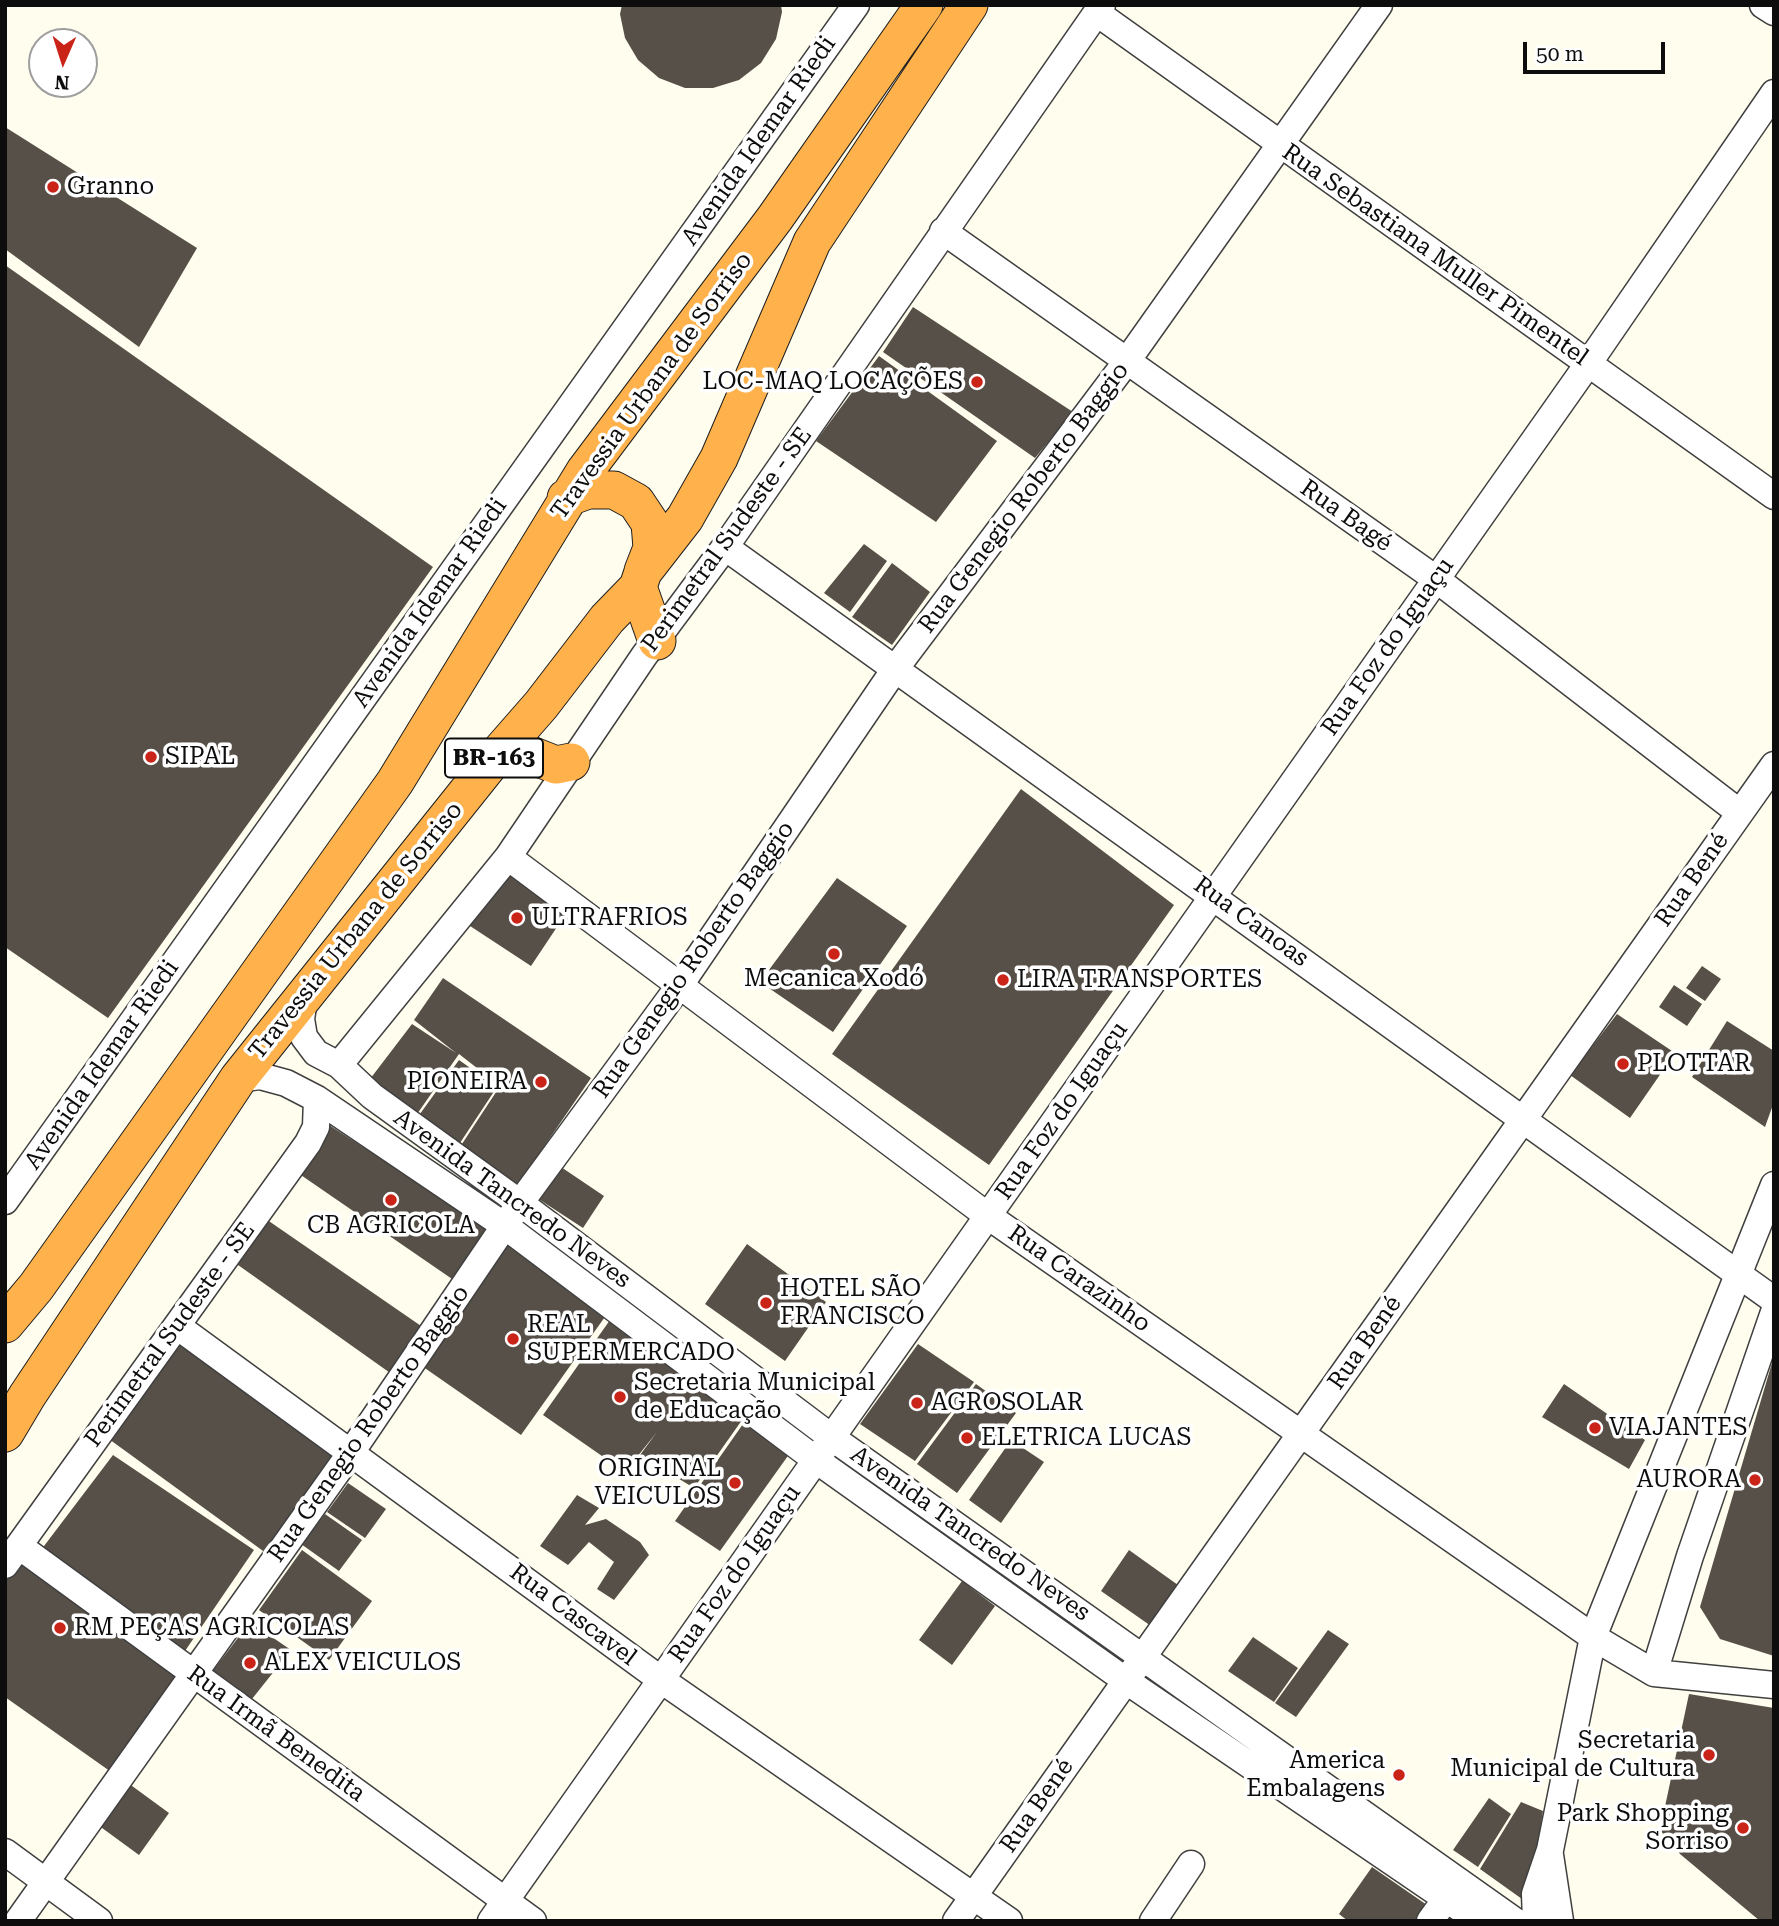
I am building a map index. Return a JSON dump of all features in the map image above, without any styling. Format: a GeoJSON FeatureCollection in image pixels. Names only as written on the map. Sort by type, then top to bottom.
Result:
{"type":"FeatureCollection","features":[{"type":"Feature","properties":{"kind":"highway","name":"Travessia Urbana de Sorriso"},"geometry":{"type":"LineString","coordinates":[[5,1324],[36,1287],[394,782],[471,660],[566,498],[775,218],[924,5]]}},
{"type":"Feature","properties":{"kind":"highway","name":"Travessia Urbana de Sorriso"},"geometry":{"type":"LineString","coordinates":[[5,1433],[238,1079],[492,761],[541,705],[685,518],[719,458],[812,242],[969,5]]}},
{"type":"Feature","properties":{"kind":"highway"},"geometry":{"type":"LineString","coordinates":[[566,498],[588,490],[614,490],[636,502],[650,523],[652,548],[640,579],[657,641]]}},
{"type":"Feature","properties":{"kind":"highway"},"geometry":{"type":"LineString","coordinates":[[492,761],[518,754],[531,755],[556,765],[571,762]]}},
{"type":"Feature","properties":{"kind":"street","name":"Avenida Idemar Riedi"},"geometry":{"type":"LineString","coordinates":[[5,1201],[856,5]]}},
{"type":"Feature","properties":{"kind":"street","name":"Rua Genegio Roberto Baggio"},"geometry":{"type":"LineString","coordinates":[[18,1921],[352,1451],[520,1203],[680,985],[895,669],[1127,361],[1282,146],[1379,5]]}},
{"type":"Feature","properties":{"kind":"street"},"geometry":{"type":"LineString","coordinates":[[1763,5],[1774,12]]}},
{"type":"Feature","properties":{"kind":"street","name":"Rua Sebastiana Muller Pimentel"},"geometry":{"type":"LineString","coordinates":[[1099,9],[1282,146],[1774,496]]}},
{"type":"Feature","properties":{"kind":"street","name":"Perimetral Sudeste - SE"},"geometry":{"type":"LineString","coordinates":[[12,1555],[308,1143],[316,1127],[317,1099],[306,1084],[309,1071],[320,1063],[339,1065],[508,857],[571,762],[725,547],[1099,9]]}},
{"type":"Feature","properties":{"kind":"street","name":"Rua Foz do Iguaçu"},"geometry":{"type":"LineString","coordinates":[[498,1911],[1588,363],[1774,93]]}},
{"type":"Feature","properties":{"kind":"street","name":"Rua Bagé"},"geometry":{"type":"LineString","coordinates":[[943,231],[1436,579],[1740,813]]}},
{"type":"Feature","properties":{"kind":"street","name":"Rua Canoas"},"geometry":{"type":"LineString","coordinates":[[725,547],[1741,1273],[1774,1300]]}},
{"type":"Feature","properties":{"kind":"street","name":"Rua Bené"},"geometry":{"type":"LineString","coordinates":[[956,1921],[1774,765]]}},
{"type":"Feature","properties":{"kind":"street","name":"Rua Carazinho"},"geometry":{"type":"LineString","coordinates":[[508,857],[988,1216],[1593,1637],[1654,1673]]}},
{"type":"Feature","properties":{"kind":"street","name":"Avenida Tancredo Neves"},"geometry":{"type":"LineString","coordinates":[[306,992],[301,1019],[304,1037],[316,1053],[339,1065],[372,1097],[520,1203],[831,1437],[1515,1921]]}},
{"type":"Feature","properties":{"kind":"street","name":"Avenida Tancredo Neves"},"geometry":{"type":"LineString","coordinates":[[238,1079],[260,1076],[286,1083],[317,1099],[505,1226],[816,1460],[1125,1681],[1479,1921]]}},
{"type":"Feature","properties":{"kind":"street"},"geometry":{"type":"LineString","coordinates":[[1536,1921],[1535,1894],[1549,1850],[1593,1637],[1774,1185]]}},
{"type":"Feature","properties":{"kind":"street"},"geometry":{"type":"LineString","coordinates":[[1774,1312],[1690,1556],[1654,1673],[1774,1685]]}},
{"type":"Feature","properties":{"kind":"street","name":"Rua Cascavel"},"geometry":{"type":"LineString","coordinates":[[177,1326],[352,1451],[660,1679],[1009,1921]]}},
{"type":"Feature","properties":{"kind":"street","name":"Rua Irmã Benedita"},"geometry":{"type":"LineString","coordinates":[[12,1555],[194,1674],[498,1911],[533,1921]]}},
{"type":"Feature","properties":{"kind":"street"},"geometry":{"type":"LineString","coordinates":[[1549,1850],[1560,1921]]}},
{"type":"Feature","properties":{"kind":"street"},"geometry":{"type":"LineString","coordinates":[[5,1852],[99,1921]]}},
{"type":"Feature","properties":{"kind":"street"},"geometry":{"type":"LineString","coordinates":[[1153,1921],[1191,1864]]}},
{"type":"Feature","properties":{"kind":"street"},"geometry":{"type":"LineString","coordinates":[[1430,1921],[1446,1899]]}},
{"type":"Feature","properties":{"kind":"building"},"geometry":{"type":"Polygon","coordinates":[[[622,5],[781,5],[782,12],[776,39],[761,63],[739,80],[713,88],[685,88],[659,78],[638,60],[625,38],[620,14],[622,5]]]}},
{"type":"Feature","properties":{"kind":"building","name":"Granno"},"geometry":{"type":"Polygon","coordinates":[[[5,127],[197,248],[139,347],[5,249],[5,127]]]}},
{"type":"Feature","properties":{"kind":"building","name":"SIPAL"},"geometry":{"type":"Polygon","coordinates":[[[5,265],[433,567],[108,1018],[5,947],[5,265]]]}},
{"type":"Feature","properties":{"kind":"building","name":"LOC-MAQ LOCAÇÕES"},"geometry":{"type":"Polygon","coordinates":[[[913,307],[1073,412],[1035,458],[883,352],[913,307]]]}},
{"type":"Feature","properties":{"kind":"building"},"geometry":{"type":"Polygon","coordinates":[[[879,356],[997,441],[936,522],[816,441],[879,356]]]}},
{"type":"Feature","properties":{"kind":"building"},"geometry":{"type":"Polygon","coordinates":[[[864,544],[887,561],[850,612],[824,593],[864,544]]]}},
{"type":"Feature","properties":{"kind":"building"},"geometry":{"type":"Polygon","coordinates":[[[892,563],[930,592],[892,645],[852,617],[892,563]]]}},
{"type":"Feature","properties":{"kind":"building","name":"LIRA TRANSPORTES"},"geometry":{"type":"Polygon","coordinates":[[[1021,789],[1174,905],[989,1165],[832,1054],[1021,789]]]}},
{"type":"Feature","properties":{"kind":"building","name":"ULTRAFRIOS"},"geometry":{"type":"Polygon","coordinates":[[[508,870],[567,912],[531,966],[467,924],[508,870]]]}},
{"type":"Feature","properties":{"kind":"building","name":"Mecanica Xodó"},"geometry":{"type":"Polygon","coordinates":[[[837,878],[907,926],[833,1032],[760,982],[837,878]]]}},
{"type":"Feature","properties":{"kind":"building"},"geometry":{"type":"Polygon","coordinates":[[[1702,966],[1721,979],[1705,1001],[1686,988],[1702,966]]]}},
{"type":"Feature","properties":{"kind":"building","name":"PIONEIRA"},"geometry":{"type":"Polygon","coordinates":[[[443,978],[591,1078],[517,1186],[460,1147],[500,1086],[459,1054],[415,1117],[367,1083],[412,1024],[456,1053],[414,1020],[443,978]]]}},
{"type":"Feature","properties":{"kind":"building"},"geometry":{"type":"Polygon","coordinates":[[[1674,985],[1702,1004],[1687,1026],[1659,1007],[1674,985]]]}},
{"type":"Feature","properties":{"kind":"building","name":"PLOTTAR"},"geometry":{"type":"Polygon","coordinates":[[[1617,1014],[1675,1053],[1630,1118],[1570,1075],[1617,1014]]]}},
{"type":"Feature","properties":{"kind":"building"},"geometry":{"type":"Polygon","coordinates":[[[1727,1021],[1774,1051],[1774,1102],[1765,1127],[1692,1077],[1727,1021]]]}},
{"type":"Feature","properties":{"kind":"building"},"geometry":{"type":"Polygon","coordinates":[[[459,1060],[497,1087],[458,1146],[417,1118],[459,1060]]]}},
{"type":"Feature","properties":{"kind":"building","name":"CB AGRICOLA"},"geometry":{"type":"Polygon","coordinates":[[[329,1125],[489,1229],[455,1281],[295,1171],[329,1125]]]}},
{"type":"Feature","properties":{"kind":"building"},"geometry":{"type":"Polygon","coordinates":[[[561,1167],[604,1196],[583,1228],[537,1198],[561,1167]]]}},
{"type":"Feature","properties":{"kind":"building"},"geometry":{"type":"Polygon","coordinates":[[[263,1217],[424,1328],[393,1375],[231,1260],[263,1217]]]}},
{"type":"Feature","properties":{"kind":"building","name":"REAL SUPERMERCADO"},"geometry":{"type":"Polygon","coordinates":[[[506,1241],[607,1314],[521,1435],[419,1364],[506,1241]]]}},
{"type":"Feature","properties":{"kind":"building","name":"HOTEL SÃO FRANCISCO"},"geometry":{"type":"Polygon","coordinates":[[[747,1244],[826,1302],[785,1361],[705,1304],[747,1244]]]}},
{"type":"Feature","properties":{"kind":"building","name":"Secretaria Municipal de Educação"},"geometry":{"type":"Polygon","coordinates":[[[610,1320],[747,1413],[694,1488],[640,1455],[657,1432],[625,1472],[543,1415],[610,1320]]]}},
{"type":"Feature","properties":{"kind":"building"},"geometry":{"type":"Polygon","coordinates":[[[175,1335],[342,1452],[270,1556],[102,1434],[175,1335]]]}},
{"type":"Feature","properties":{"kind":"building","name":"AGROSOLAR"},"geometry":{"type":"Polygon","coordinates":[[[918,1344],[974,1382],[915,1461],[860,1424],[918,1344]]]}},
{"type":"Feature","properties":{"kind":"building","name":"AURORA"},"geometry":{"type":"Polygon","coordinates":[[[1774,1356],[1774,1656],[1720,1639],[1700,1607],[1774,1356]]]}},
{"type":"Feature","properties":{"kind":"building","name":"ELETRICA LUCAS"},"geometry":{"type":"Polygon","coordinates":[[[976,1384],[1016,1413],[957,1493],[917,1464],[976,1384]]]}},
{"type":"Feature","properties":{"kind":"building","name":"VIAJANTES"},"geometry":{"type":"Polygon","coordinates":[[[1564,1384],[1645,1440],[1629,1469],[1542,1417],[1564,1384]]]}},
{"type":"Feature","properties":{"kind":"building","name":"ORIGINAL VEICULOS"},"geometry":{"type":"Polygon","coordinates":[[[750,1414],[795,1446],[720,1551],[675,1521],[750,1414]]]}},
{"type":"Feature","properties":{"kind":"building"},"geometry":{"type":"Polygon","coordinates":[[[1011,1440],[1044,1462],[1001,1523],[969,1500],[1011,1440]]]}},
{"type":"Feature","properties":{"kind":"building"},"geometry":{"type":"Polygon","coordinates":[[[113,1455],[254,1550],[185,1651],[41,1550],[113,1455]]]}},
{"type":"Feature","properties":{"kind":"building"},"geometry":{"type":"Polygon","coordinates":[[[348,1483],[386,1509],[365,1538],[327,1512],[348,1483]]]}},
{"type":"Feature","properties":{"kind":"building"},"geometry":{"type":"Polygon","coordinates":[[[577,1495],[599,1508],[585,1525],[606,1519],[640,1542],[649,1555],[614,1600],[597,1589],[614,1562],[589,1542],[568,1565],[540,1546],[577,1495]]]}},
{"type":"Feature","properties":{"kind":"building"},"geometry":{"type":"Polygon","coordinates":[[[325,1514],[362,1540],[339,1571],[301,1544],[325,1514]]]}},
{"type":"Feature","properties":{"kind":"building"},"geometry":{"type":"Polygon","coordinates":[[[302,1550],[372,1601],[329,1660],[259,1610],[302,1550]]]}},
{"type":"Feature","properties":{"kind":"building"},"geometry":{"type":"Polygon","coordinates":[[[1129,1550],[1178,1585],[1151,1626],[1101,1591],[1129,1550]]]}},
{"type":"Feature","properties":{"kind":"building","name":"RM PEÇAS AGRICOLAS"},"geometry":{"type":"Polygon","coordinates":[[[18,1559],[185,1680],[114,1774],[5,1697],[5,1577],[18,1559]]]}},
{"type":"Feature","properties":{"kind":"building"},"geometry":{"type":"Polygon","coordinates":[[[962,1581],[995,1606],[952,1665],[919,1640],[962,1581]]]}},
{"type":"Feature","properties":{"kind":"building","name":"ALEX VEICULOS"},"geometry":{"type":"Polygon","coordinates":[[[250,1622],[291,1650],[248,1704],[209,1676],[250,1622]]]}},
{"type":"Feature","properties":{"kind":"building"},"geometry":{"type":"Polygon","coordinates":[[[1328,1630],[1349,1644],[1296,1717],[1275,1703],[1328,1630]]]}},
{"type":"Feature","properties":{"kind":"building"},"geometry":{"type":"Polygon","coordinates":[[[1253,1637],[1298,1668],[1274,1702],[1228,1671],[1253,1637]]]}},
{"type":"Feature","properties":{"kind":"building"},"geometry":{"type":"Polygon","coordinates":[[[1689,1694],[1774,1708],[1774,1921],[1760,1921],[1680,1854],[1660,1830],[1689,1694]]]}},
{"type":"Feature","properties":{"kind":"building"},"geometry":{"type":"Polygon","coordinates":[[[128,1783],[169,1813],[139,1855],[98,1825],[128,1783]]]}},
{"type":"Feature","properties":{"kind":"building"},"geometry":{"type":"Polygon","coordinates":[[[1489,1798],[1511,1814],[1478,1867],[1453,1850],[1489,1798]]]}},
{"type":"Feature","properties":{"kind":"building"},"geometry":{"type":"Polygon","coordinates":[[[1521,1802],[1543,1811],[1529,1904],[1480,1869],[1521,1802]]]}},
{"type":"Feature","properties":{"kind":"building"},"geometry":{"type":"Polygon","coordinates":[[[1372,1867],[1427,1905],[1416,1921],[1348,1921],[1339,1914],[1372,1867]]]}},
{"type":"Feature","properties":{"kind":"place","name":"Granno"},"geometry":{"type":"Point","coordinates":[53,187]}},
{"type":"Feature","properties":{"kind":"place","name":"LOC-MAQ LOCAÇÕES"},"geometry":{"type":"Point","coordinates":[977,382]}},
{"type":"Feature","properties":{"kind":"place","name":"SIPAL"},"geometry":{"type":"Point","coordinates":[151,757]}},
{"type":"Feature","properties":{"kind":"place","name":"ULTRAFRIOS"},"geometry":{"type":"Point","coordinates":[517,918]}},
{"type":"Feature","properties":{"kind":"place","name":"Mecanica Xodó"},"geometry":{"type":"Point","coordinates":[834,954]}},
{"type":"Feature","properties":{"kind":"place","name":"LIRA TRANSPORTES"},"geometry":{"type":"Point","coordinates":[1003,980]}},
{"type":"Feature","properties":{"kind":"place","name":"PLOTTAR"},"geometry":{"type":"Point","coordinates":[1623,1064]}},
{"type":"Feature","properties":{"kind":"place","name":"PIONEIRA"},"geometry":{"type":"Point","coordinates":[541,1082]}},
{"type":"Feature","properties":{"kind":"place","name":"CB AGRICOLA"},"geometry":{"type":"Point","coordinates":[391,1200]}},
{"type":"Feature","properties":{"kind":"place","name":"HOTEL SÃO FRANCISCO"},"geometry":{"type":"Point","coordinates":[766,1303]}},
{"type":"Feature","properties":{"kind":"place","name":"REAL SUPERMERCADO"},"geometry":{"type":"Point","coordinates":[513,1339]}},
{"type":"Feature","properties":{"kind":"place","name":"Secretaria Municipal de Educação"},"geometry":{"type":"Point","coordinates":[620,1397]}},
{"type":"Feature","properties":{"kind":"place","name":"AGROSOLAR"},"geometry":{"type":"Point","coordinates":[917,1403]}},
{"type":"Feature","properties":{"kind":"place","name":"VIAJANTES"},"geometry":{"type":"Point","coordinates":[1595,1428]}},
{"type":"Feature","properties":{"kind":"place","name":"ELETRICA LUCAS"},"geometry":{"type":"Point","coordinates":[967,1438]}},
{"type":"Feature","properties":{"kind":"place","name":"AURORA"},"geometry":{"type":"Point","coordinates":[1755,1480]}},
{"type":"Feature","properties":{"kind":"place","name":"ORIGINAL VEICULOS"},"geometry":{"type":"Point","coordinates":[735,1483]}},
{"type":"Feature","properties":{"kind":"place","name":"RM PEÇAS AGRICOLAS"},"geometry":{"type":"Point","coordinates":[60,1628]}},
{"type":"Feature","properties":{"kind":"place","name":"ALEX VEICULOS"},"geometry":{"type":"Point","coordinates":[250,1663]}},
{"type":"Feature","properties":{"kind":"place","name":"Secretaria Municipal de Cultura"},"geometry":{"type":"Point","coordinates":[1709,1755]}},
{"type":"Feature","properties":{"kind":"place","name":"America Embalagens"},"geometry":{"type":"Point","coordinates":[1399,1775]}},
{"type":"Feature","properties":{"kind":"place","name":"Park Shopping Sorriso"},"geometry":{"type":"Point","coordinates":[1743,1828]}}]}
